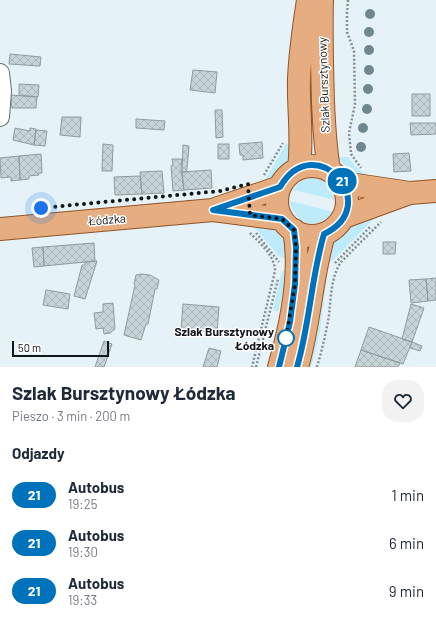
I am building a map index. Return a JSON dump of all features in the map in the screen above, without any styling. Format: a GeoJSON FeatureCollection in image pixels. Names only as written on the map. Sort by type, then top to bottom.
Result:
{"type":"FeatureCollection","features":[{"type":"Feature","properties":{"kind":"main road","name":"Szlak Bursztynowy"},"geometry":{"type":"LineString","coordinates":[[300,168],[301,148],[299,79],[308,0]]}},
{"type":"Feature","properties":{"kind":"main road","name":"Szlak Bursztynowy"},"geometry":{"type":"LineString","coordinates":[[322,0],[325,138],[336,176]]}},
{"type":"Feature","properties":{"kind":"main road"},"geometry":{"type":"LineString","coordinates":[[278,367],[290,322],[295,284],[296,247],[288,225],[279,212],[277,203],[278,195],[271,182],[285,179],[292,172],[300,168],[315,165],[336,176],[410,193]]}},
{"type":"Feature","properties":{"kind":"main road"},"geometry":{"type":"LineString","coordinates":[[288,225],[308,236],[324,234],[339,224],[344,217],[348,200],[347,191],[336,176]]}},
{"type":"Feature","properties":{"kind":"main road","name":"Łódzka"},"geometry":{"type":"LineString","coordinates":[[0,228],[213,210],[271,182]]}},
{"type":"Feature","properties":{"kind":"main road"},"geometry":{"type":"LineString","coordinates":[[344,217],[410,193],[436,191]]}},
{"type":"Feature","properties":{"kind":"main road","name":"Łódzka"},"geometry":{"type":"LineString","coordinates":[[213,210],[250,223],[288,225]]}},
{"type":"Feature","properties":{"kind":"main road"},"geometry":{"type":"LineString","coordinates":[[297,367],[304,342],[316,264],[324,234]]}},
{"type":"Feature","properties":{"kind":"street"},"geometry":{"type":"LineString","coordinates":[[0,73],[2,96],[0,117]]}},
{"type":"Feature","properties":{"kind":"path"},"geometry":{"type":"LineString","coordinates":[[348,0],[347,32],[354,51],[355,104],[348,133],[350,154]]}},
{"type":"Feature","properties":{"kind":"path"},"geometry":{"type":"LineString","coordinates":[[271,182],[284,140]]}},
{"type":"Feature","properties":{"kind":"path"},"geometry":{"type":"LineString","coordinates":[[317,367],[328,316],[333,282],[337,269],[341,262],[384,219]]}},
{"type":"Feature","properties":{"kind":"path"},"geometry":{"type":"LineString","coordinates":[[250,223],[274,254],[279,262],[279,266]]}},
{"type":"Feature","properties":{"kind":"path"},"geometry":{"type":"LineString","coordinates":[[250,223],[275,266],[252,367]]}},
{"type":"Feature","properties":{"kind":"path"},"geometry":{"type":"LineString","coordinates":[[332,266],[374,223]]}},
{"type":"Feature","properties":{"kind":"path"},"geometry":{"type":"LineString","coordinates":[[256,367],[278,276]]}},
{"type":"Feature","properties":{"kind":"path"},"geometry":{"type":"LineString","coordinates":[[326,304],[329,284]]}},
{"type":"Feature","properties":{"kind":"path"},"geometry":{"type":"LineString","coordinates":[[313,367],[316,356]]}},
{"type":"Feature","properties":{"kind":"shaded area"},"geometry":{"type":"Polygon","coordinates":[[[290,142],[291,152],[288,162],[282,170],[264,182],[286,144],[290,142]]]}},
{"type":"Feature","properties":{"kind":"shaded area"},"geometry":{"type":"Polygon","coordinates":[[[338,157],[348,157],[359,170],[372,177],[360,175],[348,169],[338,157]]]}},
{"type":"Feature","properties":{"kind":"shaded area"},"geometry":{"type":"Polygon","coordinates":[[[310,178],[324,181],[330,187],[335,200],[293,190],[300,182],[310,178]]]}},
{"type":"Feature","properties":{"kind":"shaded area"},"geometry":{"type":"Polygon","coordinates":[[[290,201],[333,212],[321,222],[307,223],[296,216],[290,201]]]}},
{"type":"Feature","properties":{"kind":"shaded area"},"geometry":{"type":"Polygon","coordinates":[[[376,217],[333,260],[328,262],[332,242],[351,226],[376,217]]]}},
{"type":"Feature","properties":{"kind":"shaded area"},"geometry":{"type":"Polygon","coordinates":[[[253,226],[270,229],[280,234],[285,243],[288,260],[279,256],[253,226]]]}},
{"type":"Feature","properties":{"kind":"shaded area"},"geometry":{"type":"Polygon","coordinates":[[[282,271],[288,271],[278,312],[273,310],[282,271]]]}},
{"type":"Feature","properties":{"kind":"shaded area"},"geometry":{"type":"Polygon","coordinates":[[[322,275],[327,275],[320,332],[311,367],[305,367],[322,275]]]}},
{"type":"Feature","properties":{"kind":"building"},"geometry":{"type":"Polygon","coordinates":[[[10,54],[41,57],[40,66],[9,64],[10,54]]]}},
{"type":"Feature","properties":{"kind":"building"},"geometry":{"type":"Polygon","coordinates":[[[193,70],[217,72],[215,93],[190,90],[193,70]]]}},
{"type":"Feature","properties":{"kind":"building"},"geometry":{"type":"Polygon","coordinates":[[[19,84],[39,85],[38,97],[19,95],[19,84]]]}},
{"type":"Feature","properties":{"kind":"building"},"geometry":{"type":"Polygon","coordinates":[[[412,94],[430,94],[430,116],[412,116],[412,94]]]}},
{"type":"Feature","properties":{"kind":"building"},"geometry":{"type":"Polygon","coordinates":[[[10,95],[37,97],[36,108],[12,108],[10,95]]]}},
{"type":"Feature","properties":{"kind":"building"},"geometry":{"type":"Polygon","coordinates":[[[215,110],[222,110],[223,137],[216,138],[215,110]]]}},
{"type":"Feature","properties":{"kind":"building"},"geometry":{"type":"Polygon","coordinates":[[[62,117],[81,117],[80,137],[60,135],[62,117]]]}},
{"type":"Feature","properties":{"kind":"building"},"geometry":{"type":"Polygon","coordinates":[[[136,119],[165,121],[164,130],[136,128],[136,119]]]}},
{"type":"Feature","properties":{"kind":"building"},"geometry":{"type":"Polygon","coordinates":[[[410,123],[436,123],[436,134],[411,135],[410,123]]]}},
{"type":"Feature","properties":{"kind":"building"},"geometry":{"type":"Polygon","coordinates":[[[15,128],[30,131],[30,128],[36,129],[34,145],[13,140],[15,128]]]}},
{"type":"Feature","properties":{"kind":"building"},"geometry":{"type":"Polygon","coordinates":[[[36,130],[47,131],[45,146],[34,145],[36,130]]]}},
{"type":"Feature","properties":{"kind":"building"},"geometry":{"type":"Polygon","coordinates":[[[262,142],[263,158],[243,160],[243,155],[240,155],[239,144],[262,142]]]}},
{"type":"Feature","properties":{"kind":"building"},"geometry":{"type":"Polygon","coordinates":[[[103,144],[113,145],[112,171],[102,171],[103,144]]]}},
{"type":"Feature","properties":{"kind":"building"},"geometry":{"type":"Polygon","coordinates":[[[218,144],[229,144],[229,159],[218,159],[218,144]]]}},
{"type":"Feature","properties":{"kind":"building"},"geometry":{"type":"Polygon","coordinates":[[[183,145],[189,146],[186,172],[182,172],[183,145]]]}},
{"type":"Feature","properties":{"kind":"building"},"geometry":{"type":"Polygon","coordinates":[[[409,153],[411,171],[394,172],[393,154],[409,153]]]}},
{"type":"Feature","properties":{"kind":"building"},"geometry":{"type":"Polygon","coordinates":[[[41,154],[42,173],[38,173],[39,175],[29,176],[29,179],[20,180],[19,156],[41,154]]]}},
{"type":"Feature","properties":{"kind":"building"},"geometry":{"type":"Polygon","coordinates":[[[19,156],[20,180],[11,181],[11,177],[1,178],[0,158],[19,156]]]}},
{"type":"Feature","properties":{"kind":"building"},"geometry":{"type":"Polygon","coordinates":[[[172,159],[182,159],[181,169],[184,190],[173,191],[171,166],[173,165],[172,159]]]}},
{"type":"Feature","properties":{"kind":"building"},"geometry":{"type":"Polygon","coordinates":[[[211,170],[212,188],[184,190],[182,172],[211,170]]]}},
{"type":"Feature","properties":{"kind":"building"},"geometry":{"type":"Polygon","coordinates":[[[162,171],[164,193],[142,194],[140,172],[162,171]]]}},
{"type":"Feature","properties":{"kind":"building"},"geometry":{"type":"Polygon","coordinates":[[[140,176],[142,194],[115,195],[114,177],[140,176]]]}},
{"type":"Feature","properties":{"kind":"building"},"geometry":{"type":"Polygon","coordinates":[[[383,242],[396,242],[395,254],[383,254],[383,242]]]}},
{"type":"Feature","properties":{"kind":"building"},"geometry":{"type":"Polygon","coordinates":[[[94,243],[95,261],[44,266],[43,247],[94,243]]]}},
{"type":"Feature","properties":{"kind":"building"},"geometry":{"type":"Polygon","coordinates":[[[43,247],[44,266],[34,267],[32,248],[43,247]]]}},
{"type":"Feature","properties":{"kind":"building"},"geometry":{"type":"Polygon","coordinates":[[[97,261],[85,299],[74,296],[82,265],[85,265],[85,262],[97,261]]]}},
{"type":"Feature","properties":{"kind":"building"},"geometry":{"type":"Polygon","coordinates":[[[136,275],[150,275],[159,280],[157,289],[155,289],[148,324],[146,324],[141,340],[124,335],[136,275]]]}},
{"type":"Feature","properties":{"kind":"building"},"geometry":{"type":"Polygon","coordinates":[[[436,278],[436,300],[428,301],[426,279],[436,278]]]}},
{"type":"Feature","properties":{"kind":"building"},"geometry":{"type":"Polygon","coordinates":[[[426,279],[428,301],[411,303],[409,280],[426,279]]]}},
{"type":"Feature","properties":{"kind":"building"},"geometry":{"type":"Polygon","coordinates":[[[46,290],[70,294],[68,309],[43,305],[46,290]]]}},
{"type":"Feature","properties":{"kind":"building"},"geometry":{"type":"Polygon","coordinates":[[[113,303],[115,329],[110,333],[104,334],[103,328],[96,329],[94,313],[103,312],[103,304],[113,303]]]}},
{"type":"Feature","properties":{"kind":"building"},"geometry":{"type":"Polygon","coordinates":[[[183,304],[219,307],[217,333],[203,331],[200,334],[196,331],[181,330],[183,304]]]}},
{"type":"Feature","properties":{"kind":"building"},"geometry":{"type":"Polygon","coordinates":[[[411,304],[424,308],[412,342],[402,339],[411,304]]]}},
{"type":"Feature","properties":{"kind":"building"},"geometry":{"type":"Polygon","coordinates":[[[369,327],[412,342],[403,364],[361,350],[369,327]]]}},
{"type":"Feature","properties":{"kind":"building"},"geometry":{"type":"Polygon","coordinates":[[[104,341],[112,344],[104,367],[95,367],[104,341]]]}},
{"type":"Feature","properties":{"kind":"building"},"geometry":{"type":"Polygon","coordinates":[[[412,342],[422,346],[420,351],[410,348],[412,342]]]}},
{"type":"Feature","properties":{"kind":"building"},"geometry":{"type":"Polygon","coordinates":[[[209,348],[221,351],[217,367],[203,367],[209,348]]]}},
{"type":"Feature","properties":{"kind":"building"},"geometry":{"type":"Polygon","coordinates":[[[361,350],[400,363],[398,367],[355,367],[361,350]]]}},
{"type":"Feature","properties":{"kind":"bus line","name":"21"},"geometry":{"type":"LineString","coordinates":[[279,367],[290,322],[295,284],[296,247],[294,230],[287,226],[282,219],[213,210],[280,187],[292,172],[300,168],[315,165],[329,169],[340,178],[347,191],[348,200],[344,217],[332,230],[324,234],[316,264],[304,342],[297,367]]}},
{"type":"Feature","properties":{"kind":"place","name":"Szlak Bursztynowy Łódzka"},"geometry":{"type":"Point","coordinates":[286,338]}},
{"type":"Feature","properties":{"kind":"route"},"geometry":{"type":"LineString","coordinates":[[41,208],[220,191],[248,184],[250,215],[282,219],[287,226],[294,230],[296,247],[295,284],[290,322],[286,338]]}}]}
